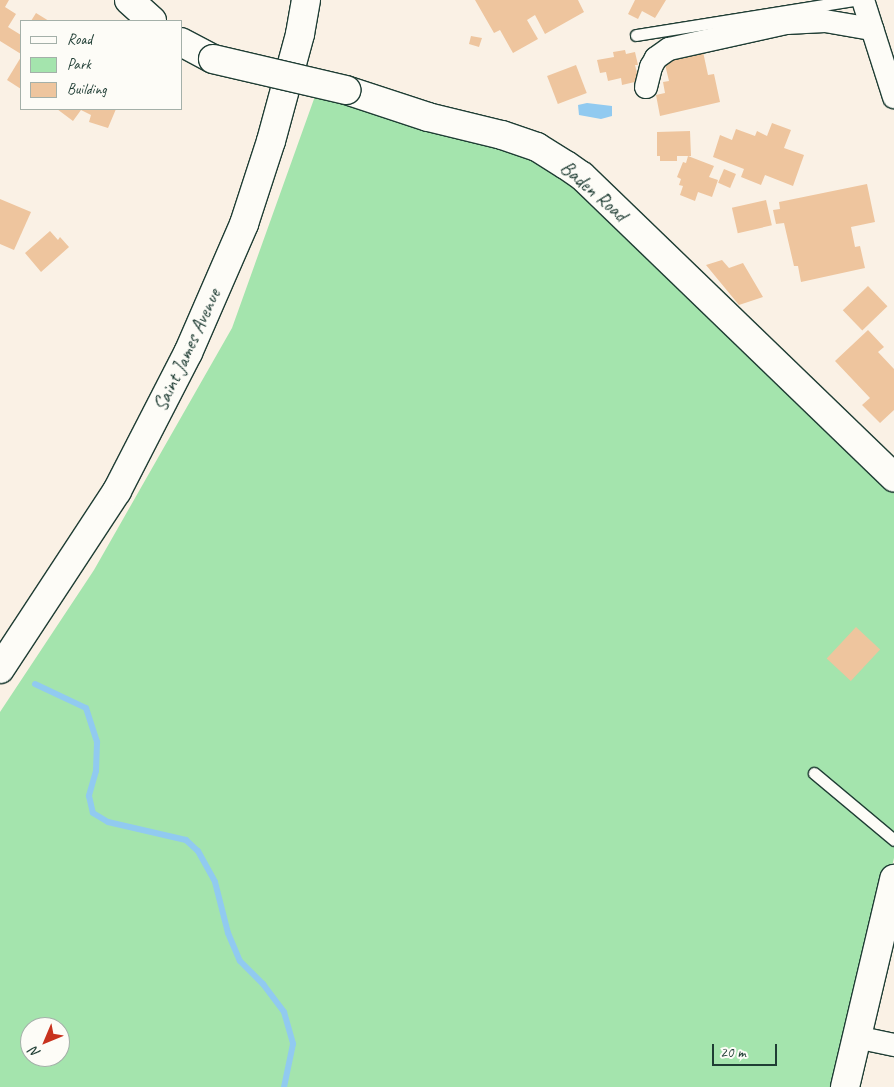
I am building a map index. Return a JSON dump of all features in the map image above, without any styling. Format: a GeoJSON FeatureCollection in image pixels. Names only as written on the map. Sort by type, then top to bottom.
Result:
{"type":"FeatureCollection","features":[{"type":"Feature","properties":{"kind":"street"},"geometry":{"type":"LineString","coordinates":[[129,0],[151,20]]}},
{"type":"Feature","properties":{"kind":"street","name":"Saint James Avenue"},"geometry":{"type":"LineString","coordinates":[[0,669],[117,491],[188,353],[244,224],[283,97],[300,34],[306,0]]}},
{"type":"Feature","properties":{"kind":"street"},"geometry":{"type":"LineString","coordinates":[[863,0],[894,97]]}},
{"type":"Feature","properties":{"kind":"street"},"geometry":{"type":"LineString","coordinates":[[646,87],[651,66],[656,58],[669,49],[786,23],[824,21],[872,29]]}},
{"type":"Feature","properties":{"kind":"street","name":"Baden Road"},"geometry":{"type":"LineString","coordinates":[[182,43],[214,59],[346,90],[428,117],[502,135],[537,147],[582,176],[894,477]]}},
{"type":"Feature","properties":{"kind":"street"},"geometry":{"type":"LineString","coordinates":[[845,1087],[894,878]]}},
{"type":"Feature","properties":{"kind":"street"},"geometry":{"type":"LineString","coordinates":[[856,1037],[894,1045]]}},
{"type":"Feature","properties":{"kind":"lane"},"geometry":{"type":"LineString","coordinates":[[636,35],[854,0]]}},
{"type":"Feature","properties":{"kind":"lane"},"geometry":{"type":"LineString","coordinates":[[814,773],[894,840]]}},
{"type":"Feature","properties":{"kind":"green space"},"geometry":{"type":"Polygon","coordinates":[[[319,85],[533,149],[894,481],[894,858],[840,1087],[0,1087],[0,712],[94,570],[232,328],[319,85]]]}},
{"type":"Feature","properties":{"kind":"water"},"geometry":{"type":"Polygon","coordinates":[[[587,103],[612,106],[612,116],[601,119],[579,115],[578,105],[587,103]]]}},
{"type":"Feature","properties":{"kind":"building"},"geometry":{"type":"Polygon","coordinates":[[[0,0],[9,0],[5,7],[16,14],[8,27],[20,34],[20,53],[0,41],[0,0]]]}},
{"type":"Feature","properties":{"kind":"building"},"geometry":{"type":"Polygon","coordinates":[[[475,0],[578,0],[584,12],[545,34],[535,15],[527,20],[538,39],[513,53],[500,30],[494,33],[475,0]]]}},
{"type":"Feature","properties":{"kind":"building"},"geometry":{"type":"Polygon","coordinates":[[[635,0],[666,0],[655,18],[642,11],[638,19],[628,14],[635,0]]]}},
{"type":"Feature","properties":{"kind":"building"},"geometry":{"type":"Polygon","coordinates":[[[36,13],[47,20],[32,20],[36,13]]]}},
{"type":"Feature","properties":{"kind":"building"},"geometry":{"type":"Polygon","coordinates":[[[471,36],[482,38],[479,47],[469,44],[471,36]]]}},
{"type":"Feature","properties":{"kind":"building"},"geometry":{"type":"Polygon","coordinates":[[[702,47],[708,75],[714,74],[720,102],[660,116],[656,95],[665,93],[663,82],[669,81],[663,56],[702,47]]]}},
{"type":"Feature","properties":{"kind":"building"},"geometry":{"type":"Polygon","coordinates":[[[625,50],[626,54],[635,52],[638,65],[635,65],[639,81],[622,85],[621,78],[608,81],[606,72],[600,73],[597,60],[614,57],[613,52],[625,50]]]}},
{"type":"Feature","properties":{"kind":"building"},"geometry":{"type":"Polygon","coordinates":[[[20,59],[20,88],[7,80],[20,59]]]}},
{"type":"Feature","properties":{"kind":"building"},"geometry":{"type":"Polygon","coordinates":[[[576,65],[587,93],[558,104],[547,76],[576,65]]]}},
{"type":"Feature","properties":{"kind":"building"},"geometry":{"type":"Polygon","coordinates":[[[58,110],[81,110],[73,121],[58,110]]]}},
{"type":"Feature","properties":{"kind":"building"},"geometry":{"type":"Polygon","coordinates":[[[81,110],[116,110],[108,128],[89,122],[91,115],[81,110]]]}},
{"type":"Feature","properties":{"kind":"building"},"geometry":{"type":"Polygon","coordinates":[[[772,123],[791,130],[784,148],[804,155],[793,186],[765,175],[761,185],[741,177],[744,169],[713,157],[720,135],[732,140],[736,129],[755,136],[757,131],[767,136],[772,123]]]}},
{"type":"Feature","properties":{"kind":"building"},"geometry":{"type":"Polygon","coordinates":[[[690,131],[691,156],[677,156],[677,161],[660,161],[660,156],[657,156],[657,132],[690,131]]]}},
{"type":"Feature","properties":{"kind":"building"},"geometry":{"type":"Polygon","coordinates":[[[688,156],[714,166],[709,177],[718,180],[712,197],[698,192],[695,201],[680,195],[683,186],[679,185],[681,179],[677,177],[683,162],[686,163],[688,156]]]}},
{"type":"Feature","properties":{"kind":"building"},"geometry":{"type":"Polygon","coordinates":[[[724,169],[736,174],[730,188],[718,183],[724,169]]]}},
{"type":"Feature","properties":{"kind":"building"},"geometry":{"type":"Polygon","coordinates":[[[867,184],[875,222],[851,227],[855,247],[860,246],[865,268],[801,282],[798,266],[794,266],[784,223],[776,224],[773,210],[780,209],[779,202],[867,184]]]}},
{"type":"Feature","properties":{"kind":"building"},"geometry":{"type":"Polygon","coordinates":[[[0,199],[31,212],[14,250],[0,244],[0,199]]]}},
{"type":"Feature","properties":{"kind":"building"},"geometry":{"type":"Polygon","coordinates":[[[766,200],[772,225],[738,233],[732,208],[766,200]]]}},
{"type":"Feature","properties":{"kind":"building"},"geometry":{"type":"Polygon","coordinates":[[[50,231],[58,240],[60,237],[69,247],[41,272],[25,253],[50,231]]]}},
{"type":"Feature","properties":{"kind":"building"},"geometry":{"type":"Polygon","coordinates":[[[722,260],[729,268],[743,263],[763,297],[739,305],[706,265],[722,260]]]}},
{"type":"Feature","properties":{"kind":"building"},"geometry":{"type":"Polygon","coordinates":[[[868,286],[887,306],[862,330],[843,310],[868,286]]]}},
{"type":"Feature","properties":{"kind":"building"},"geometry":{"type":"Polygon","coordinates":[[[868,330],[884,347],[878,352],[894,369],[894,410],[880,423],[862,405],[870,398],[835,361],[868,330]]]}},
{"type":"Feature","properties":{"kind":"building"},"geometry":{"type":"Polygon","coordinates":[[[856,627],[880,650],[851,681],[827,658],[856,627]]]}},
{"type":"Feature","properties":{"kind":"waterway"},"geometry":{"type":"LineString","coordinates":[[35,684],[86,708],[97,742],[96,771],[89,796],[93,813],[108,822],[186,840],[198,851],[215,882],[228,933],[240,961],[263,984],[284,1012],[293,1044],[284,1087]]}}]}
